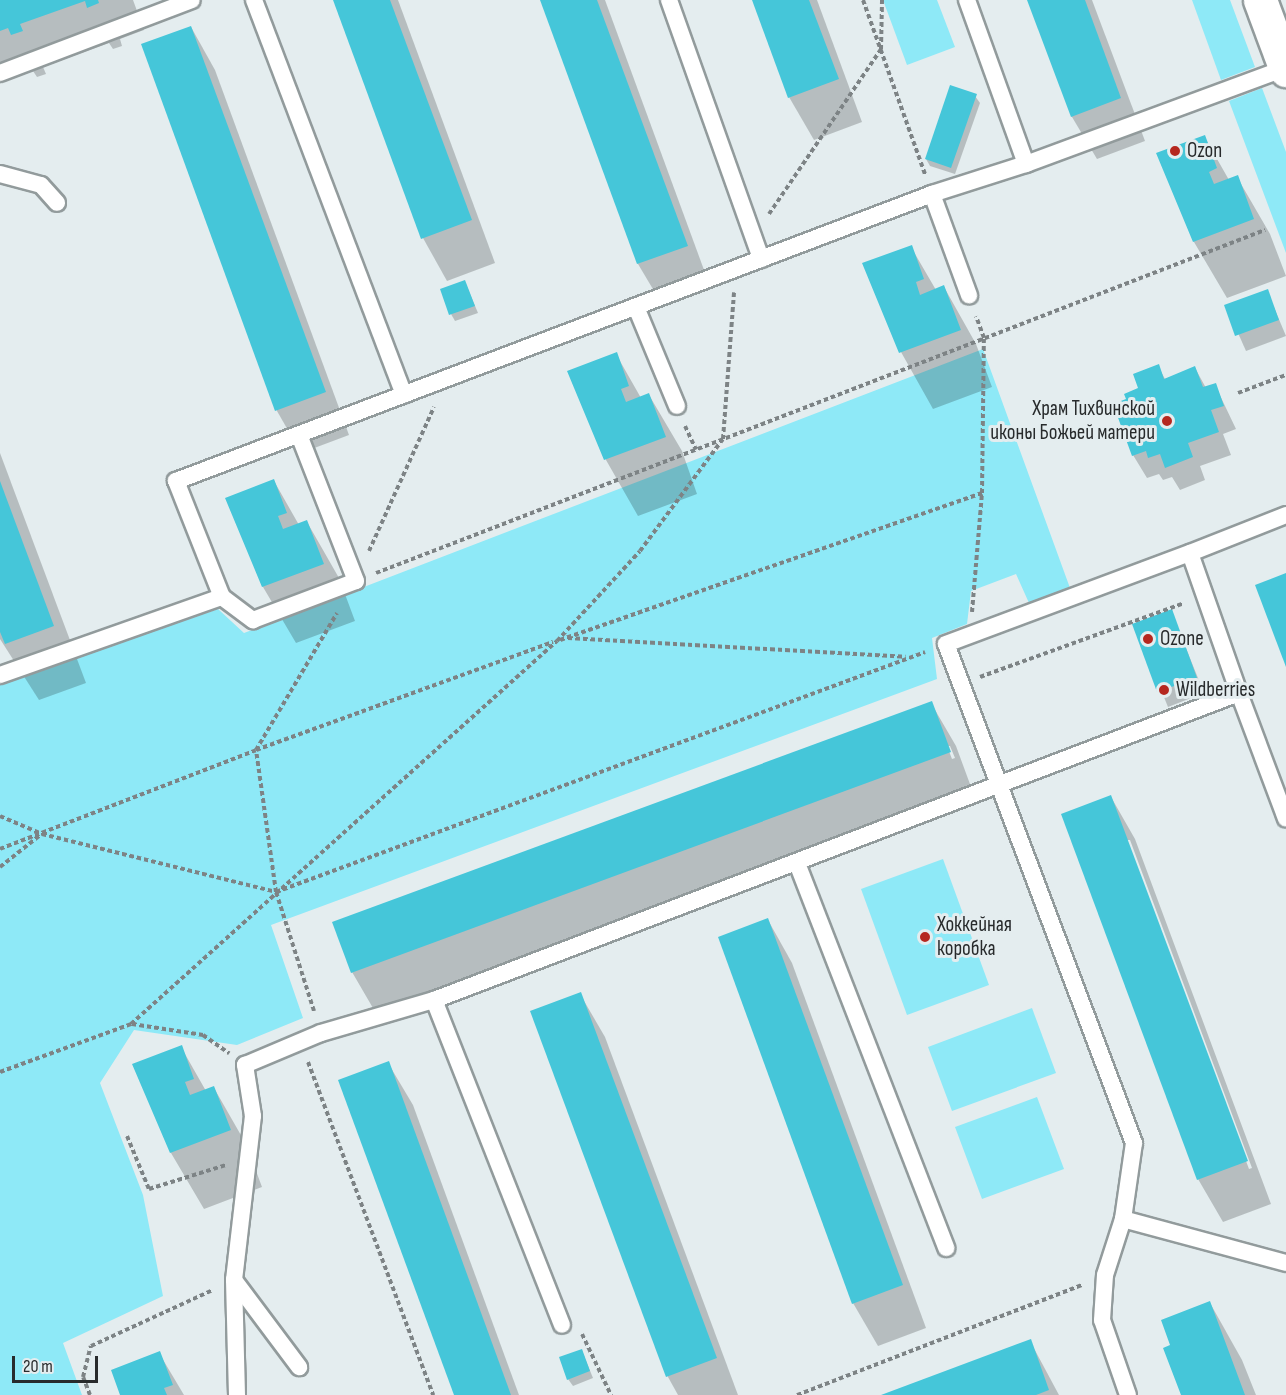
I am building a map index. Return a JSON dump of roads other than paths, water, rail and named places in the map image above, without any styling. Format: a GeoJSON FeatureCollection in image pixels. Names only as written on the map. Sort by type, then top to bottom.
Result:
{"type":"FeatureCollection","features":[{"type":"Feature","properties":{"kind":"street"},"geometry":{"type":"LineString","coordinates":[[1260,0],[1286,69]]}},
{"type":"Feature","properties":{"kind":"lane"},"geometry":{"type":"LineString","coordinates":[[0,73],[192,0]]}},
{"type":"Feature","properties":{"kind":"lane"},"geometry":{"type":"LineString","coordinates":[[254,0],[404,394]]}},
{"type":"Feature","properties":{"kind":"lane"},"geometry":{"type":"LineString","coordinates":[[669,0],[761,259]]}},
{"type":"Feature","properties":{"kind":"lane"},"geometry":{"type":"LineString","coordinates":[[967,0],[1026,164]]}},
{"type":"Feature","properties":{"kind":"lane"},"geometry":{"type":"LineString","coordinates":[[299,435],[356,581],[253,620],[222,597],[176,481],[932,194],[1026,164],[1286,69]]}},
{"type":"Feature","properties":{"kind":"lane"},"geometry":{"type":"LineString","coordinates":[[0,174],[40,185],[57,203]]}},
{"type":"Feature","properties":{"kind":"lane"},"geometry":{"type":"LineString","coordinates":[[932,194],[969,295]]}},
{"type":"Feature","properties":{"kind":"lane"},"geometry":{"type":"LineString","coordinates":[[636,306],[676,406]]}},
{"type":"Feature","properties":{"kind":"lane"},"geometry":{"type":"LineString","coordinates":[[1128,1395],[1102,1320],[1105,1275],[1123,1219],[1134,1143],[997,786],[946,644],[1286,515]]}},
{"type":"Feature","properties":{"kind":"lane"},"geometry":{"type":"LineString","coordinates":[[1190,553],[1286,819]]}},
{"type":"Feature","properties":{"kind":"lane"},"geometry":{"type":"LineString","coordinates":[[0,675],[222,597]]}},
{"type":"Feature","properties":{"kind":"lane"},"geometry":{"type":"LineString","coordinates":[[237,1395],[234,1280],[253,1116],[245,1065],[321,1033],[434,1000],[1239,693]]}},
{"type":"Feature","properties":{"kind":"lane"},"geometry":{"type":"LineString","coordinates":[[797,863],[946,1248]]}},
{"type":"Feature","properties":{"kind":"lane"},"geometry":{"type":"LineString","coordinates":[[434,1000],[562,1325]]}},
{"type":"Feature","properties":{"kind":"lane"},"geometry":{"type":"LineString","coordinates":[[1123,1219],[1286,1263]]}},
{"type":"Feature","properties":{"kind":"lane"},"geometry":{"type":"LineString","coordinates":[[234,1280],[299,1367]]}},
{"type":"Feature","properties":{"kind":"place","name":"Ozon"},"geometry":{"type":"Point","coordinates":[1175,151]}},
{"type":"Feature","properties":{"kind":"place","name":"Храм Тихвинской иконы Божьей матери"},"geometry":{"type":"Point","coordinates":[1167,421]}},
{"type":"Feature","properties":{"kind":"place","name":"Ozone"},"geometry":{"type":"Point","coordinates":[1148,639]}},
{"type":"Feature","properties":{"kind":"place","name":"Wildberries"},"geometry":{"type":"Point","coordinates":[1164,690]}},
{"type":"Feature","properties":{"kind":"place","name":"Хоккейная коробка"},"geometry":{"type":"Point","coordinates":[925,937]}}]}
